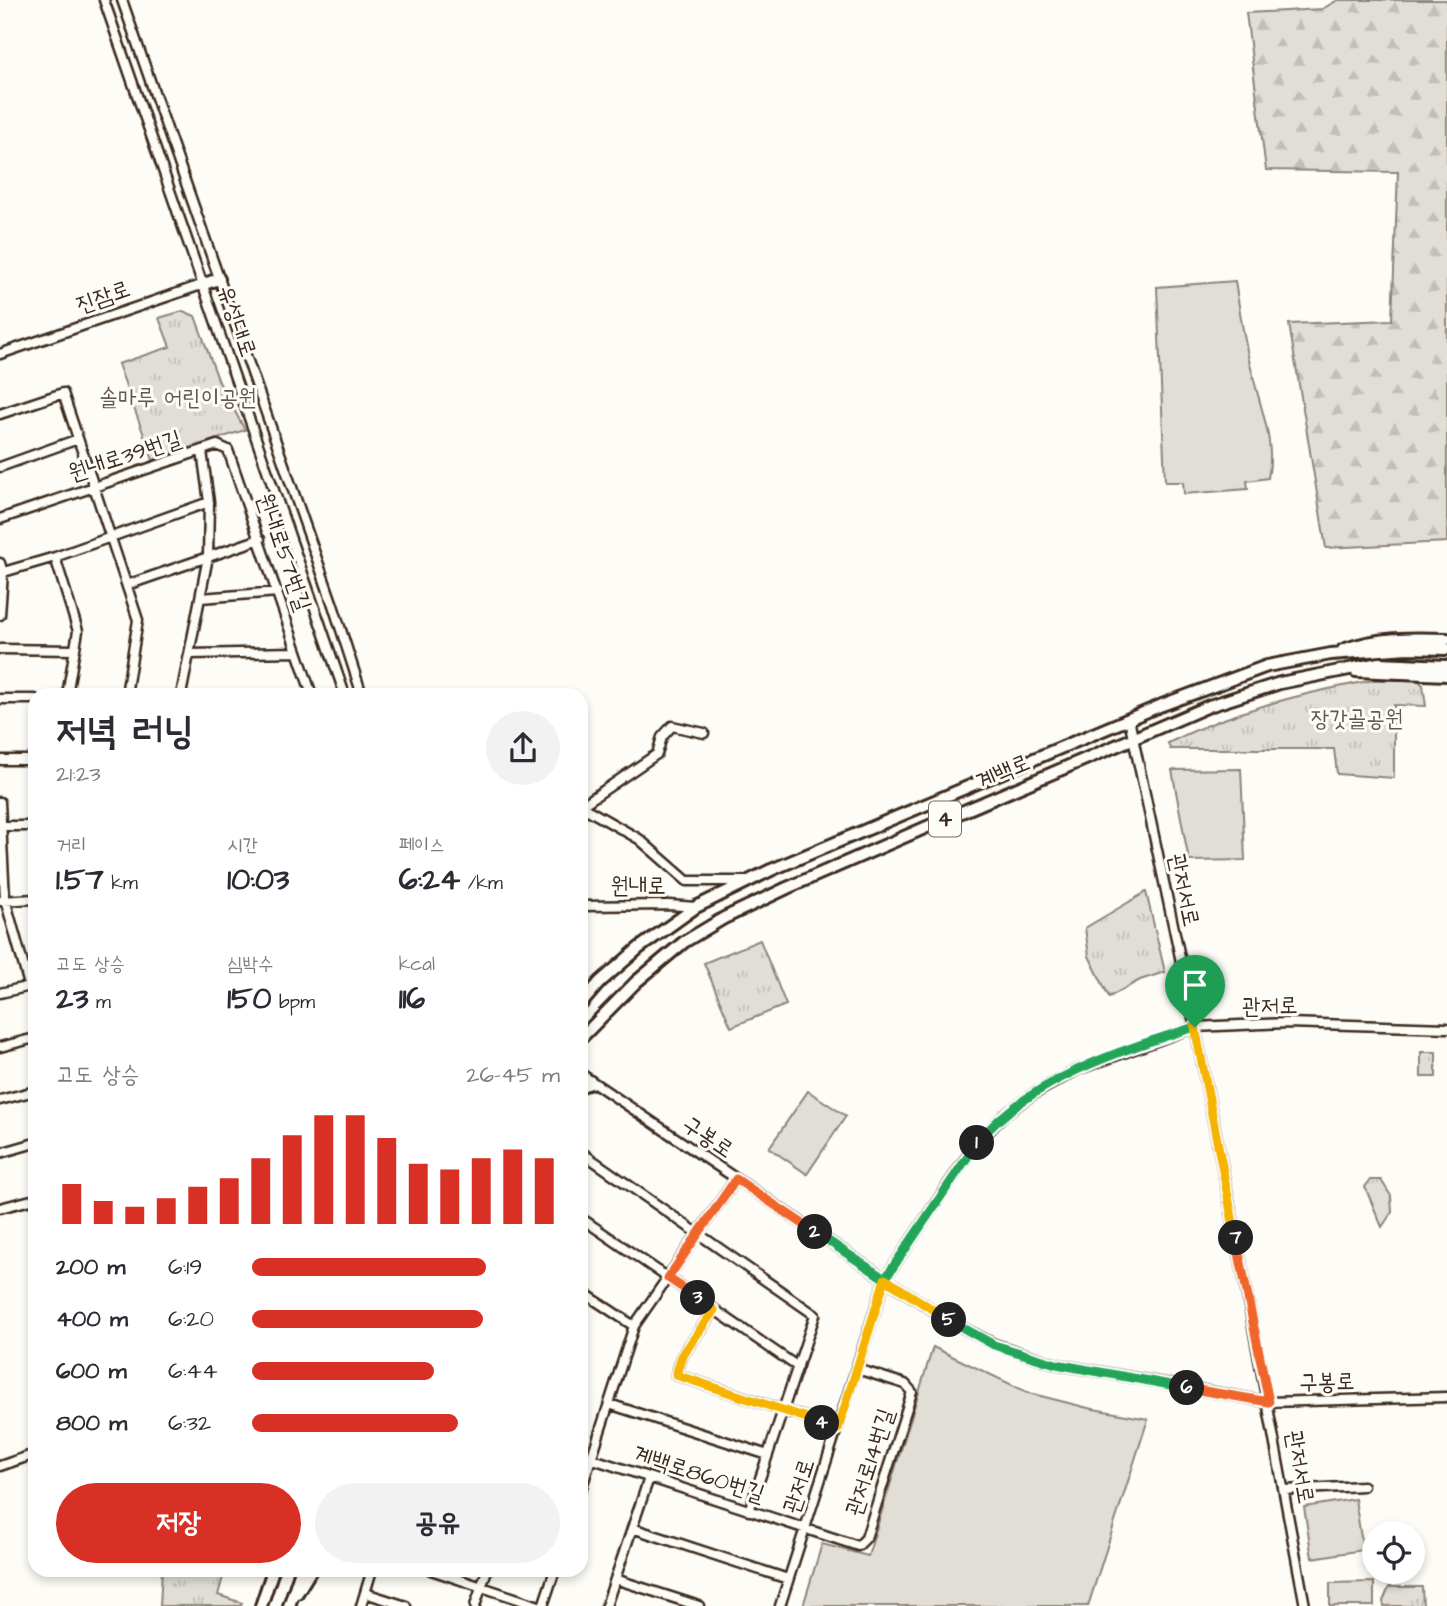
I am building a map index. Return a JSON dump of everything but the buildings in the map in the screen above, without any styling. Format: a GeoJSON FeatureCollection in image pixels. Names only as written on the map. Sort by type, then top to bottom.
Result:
{"type":"FeatureCollection","features":[{"type":"Feature","properties":{"kind":"main road","name":"진잠로"},"geometry":{"type":"LineString","coordinates":[[204,284],[219,279]]}},
{"type":"Feature","properties":{"kind":"main road"},"geometry":{"type":"LineString","coordinates":[[1331,654],[1357,644],[1384,640],[1447,639]]}},
{"type":"Feature","properties":{"kind":"main road","name":"계백로"},"geometry":{"type":"LineString","coordinates":[[588,996],[639,948],[696,907],[747,881],[1207,687],[1267,666],[1331,654],[1407,648],[1447,649]]}},
{"type":"Feature","properties":{"kind":"main road","name":"계백로"},"geometry":{"type":"LineString","coordinates":[[588,1031],[636,982],[674,950],[724,918],[787,888],[1209,706],[1280,683],[1379,663],[1447,666]]}},
{"type":"Feature","properties":{"kind":"main road"},"geometry":{"type":"LineString","coordinates":[[1346,670],[1380,674],[1447,675]]}},
{"type":"Feature","properties":{"kind":"main road"},"geometry":{"type":"LineString","coordinates":[[588,990],[600,982]]}},
{"type":"Feature","properties":{"kind":"main road"},"geometry":{"type":"LineString","coordinates":[[261,1606],[271,1577]]}},
{"type":"Feature","properties":{"kind":"main road"},"geometry":{"type":"LineString","coordinates":[[290,1603],[298,1577]]}},
{"type":"Feature","properties":{"kind":"main road"},"geometry":{"type":"LineString","coordinates":[[290,1603],[307,1577]]}},
{"type":"Feature","properties":{"kind":"street","name":"유성대로"},"geometry":{"type":"LineString","coordinates":[[104,0],[343,688]]}},
{"type":"Feature","properties":{"kind":"street","name":"유성대로"},"geometry":{"type":"LineString","coordinates":[[122,0],[360,688]]}},
{"type":"Feature","properties":{"kind":"street","name":"진잠로"},"geometry":{"type":"LineString","coordinates":[[0,354],[204,284]]}},
{"type":"Feature","properties":{"kind":"street"},"geometry":{"type":"LineString","coordinates":[[0,414],[63,393],[138,620],[127,688]]}},
{"type":"Feature","properties":{"kind":"street"},"geometry":{"type":"LineString","coordinates":[[0,467],[78,439]]}},
{"type":"Feature","properties":{"kind":"street","name":"원내로57번길"},"geometry":{"type":"LineString","coordinates":[[202,451],[217,446],[228,450],[309,688]]}},
{"type":"Feature","properties":{"kind":"street","name":"원내로39번길"},"geometry":{"type":"LineString","coordinates":[[0,519],[202,451],[209,502],[208,557],[183,688]]}},
{"type":"Feature","properties":{"kind":"street"},"geometry":{"type":"LineString","coordinates":[[2,573],[209,502]]}},
{"type":"Feature","properties":{"kind":"street"},"geometry":{"type":"LineString","coordinates":[[127,585],[260,539]]}},
{"type":"Feature","properties":{"kind":"street"},"geometry":{"type":"LineString","coordinates":[[55,557],[78,631],[68,688]]}},
{"type":"Feature","properties":{"kind":"street"},"geometry":{"type":"LineString","coordinates":[[0,563],[0,615]]}},
{"type":"Feature","properties":{"kind":"street"},"geometry":{"type":"LineString","coordinates":[[201,598],[278,592]]}},
{"type":"Feature","properties":{"kind":"street"},"geometry":{"type":"LineString","coordinates":[[0,649],[75,650]]}},
{"type":"Feature","properties":{"kind":"street"},"geometry":{"type":"LineString","coordinates":[[190,654],[295,652]]}},
{"type":"Feature","properties":{"kind":"street"},"geometry":{"type":"LineString","coordinates":[[0,699],[28,699]]}},
{"type":"Feature","properties":{"kind":"street","name":"관저서로"},"geometry":{"type":"LineString","coordinates":[[1129,719],[1195,1027],[1269,1402],[1305,1606]]}},
{"type":"Feature","properties":{"kind":"street"},"geometry":{"type":"LineString","coordinates":[[588,801],[657,754],[662,737],[672,726],[704,733]]}},
{"type":"Feature","properties":{"kind":"street"},"geometry":{"type":"LineString","coordinates":[[0,760],[28,760]]}},
{"type":"Feature","properties":{"kind":"street"},"geometry":{"type":"LineString","coordinates":[[0,802],[3,900],[28,973]]}},
{"type":"Feature","properties":{"kind":"street"},"geometry":{"type":"LineString","coordinates":[[588,810],[639,839],[687,881],[747,881]]}},
{"type":"Feature","properties":{"kind":"street"},"geometry":{"type":"LineString","coordinates":[[1,826],[28,826]]}},
{"type":"Feature","properties":{"kind":"street"},"geometry":{"type":"LineString","coordinates":[[3,900],[28,899]]}},
{"type":"Feature","properties":{"kind":"street","name":"원내로"},"geometry":{"type":"LineString","coordinates":[[588,906],[696,907]]}},
{"type":"Feature","properties":{"kind":"street"},"geometry":{"type":"LineString","coordinates":[[0,993],[28,986]]}},
{"type":"Feature","properties":{"kind":"street","name":"관저로"},"geometry":{"type":"LineString","coordinates":[[780,1606],[885,1279],[972,1149],[1005,1114],[1032,1095],[1077,1070],[1195,1027],[1288,1023],[1447,1028]]}},
{"type":"Feature","properties":{"kind":"street"},"geometry":{"type":"LineString","coordinates":[[0,1047],[28,1040]]}},
{"type":"Feature","properties":{"kind":"street","name":"구봉로"},"geometry":{"type":"LineString","coordinates":[[588,1085],[736,1179],[950,1321],[994,1345],[1056,1364],[1269,1402],[1447,1397]]}},
{"type":"Feature","properties":{"kind":"street"},"geometry":{"type":"LineString","coordinates":[[0,1100],[28,1093]]}},
{"type":"Feature","properties":{"kind":"street"},"geometry":{"type":"LineString","coordinates":[[0,1153],[28,1145]]}},
{"type":"Feature","properties":{"kind":"street"},"geometry":{"type":"LineString","coordinates":[[588,1157],[815,1315],[750,1511]]}},
{"type":"Feature","properties":{"kind":"street"},"geometry":{"type":"LineString","coordinates":[[588,1468],[634,1326],[736,1179]]}},
{"type":"Feature","properties":{"kind":"street"},"geometry":{"type":"LineString","coordinates":[[0,1208],[28,1201]]}},
{"type":"Feature","properties":{"kind":"street"},"geometry":{"type":"LineString","coordinates":[[588,1223],[798,1367]]}},
{"type":"Feature","properties":{"kind":"street"},"geometry":{"type":"LineString","coordinates":[[588,1296],[634,1326]]}},
{"type":"Feature","properties":{"kind":"street"},"geometry":{"type":"LineString","coordinates":[[714,1310],[682,1356],[676,1375],[838,1429]]}},
{"type":"Feature","properties":{"kind":"street","name":"관저로14번길"},"geometry":{"type":"LineString","coordinates":[[805,1530],[859,1546],[866,1538],[912,1392],[905,1384],[857,1369]]}},
{"type":"Feature","properties":{"kind":"street"},"geometry":{"type":"LineString","coordinates":[[609,1404],[768,1455]]}},
{"type":"Feature","properties":{"kind":"street"},"geometry":{"type":"LineString","coordinates":[[0,1466],[28,1456]]}},
{"type":"Feature","properties":{"kind":"street","name":"계백로860번길"},"geometry":{"type":"LineString","coordinates":[[588,1457],[805,1530]]}},
{"type":"Feature","properties":{"kind":"street"},"geometry":{"type":"LineString","coordinates":[[606,1606],[649,1478]]}},
{"type":"Feature","properties":{"kind":"street"},"geometry":{"type":"LineString","coordinates":[[1284,1490],[1363,1486]]}},
{"type":"Feature","properties":{"kind":"street"},"geometry":{"type":"LineString","coordinates":[[632,1528],[788,1579]]}},
{"type":"Feature","properties":{"kind":"street"},"geometry":{"type":"LineString","coordinates":[[361,1606],[370,1577]]}},
{"type":"Feature","properties":{"kind":"street"},"geometry":{"type":"LineString","coordinates":[[453,1577],[541,1606],[552,1577]]}},
{"type":"Feature","properties":{"kind":"street"},"geometry":{"type":"LineString","coordinates":[[475,1606],[485,1577]]}},
{"type":"Feature","properties":{"kind":"street"},"geometry":{"type":"LineString","coordinates":[[615,1579],[698,1606]]}},
{"type":"Feature","properties":{"kind":"street"},"geometry":{"type":"LineString","coordinates":[[365,1593],[406,1606]]}},
{"type":"Feature","properties":{"kind":"green space"},"geometry":{"type":"Polygon","coordinates":[[[1338,0],[1447,0],[1447,542],[1326,548],[1289,324],[1392,320],[1398,172],[1266,170],[1246,13],[1322,9],[1338,0]]]}},
{"type":"Feature","properties":{"kind":"green space"},"geometry":{"type":"Polygon","coordinates":[[[1235,281],[1247,349],[1269,438],[1268,478],[1247,481],[1248,489],[1184,494],[1183,482],[1165,482],[1157,287],[1235,281]]]}},
{"type":"Feature","properties":{"kind":"green space","name":"솔마루 어린이공원"},"geometry":{"type":"Polygon","coordinates":[[[183,311],[195,316],[219,382],[245,430],[153,460],[118,364],[170,347],[159,318],[183,311]]]}},
{"type":"Feature","properties":{"kind":"green space","name":"장갓골공원"},"geometry":{"type":"Polygon","coordinates":[[[1374,680],[1418,680],[1423,685],[1426,706],[1394,705],[1394,778],[1337,774],[1334,749],[1170,749],[1168,743],[1218,721],[1269,704],[1374,680]]]}},
{"type":"Feature","properties":{"kind":"green space"},"geometry":{"type":"Polygon","coordinates":[[[1241,769],[1245,860],[1189,861],[1172,770],[1241,769]]]}},
{"type":"Feature","properties":{"kind":"green space"},"geometry":{"type":"Polygon","coordinates":[[[1146,892],[1165,972],[1140,980],[1109,997],[1089,956],[1085,928],[1146,892]]]}},
{"type":"Feature","properties":{"kind":"green space"},"geometry":{"type":"Polygon","coordinates":[[[760,940],[786,1005],[731,1027],[704,963],[760,940]]]}},
{"type":"Feature","properties":{"kind":"green space"},"geometry":{"type":"Polygon","coordinates":[[[1421,1052],[1436,1052],[1436,1077],[1421,1077],[1421,1052]]]}},
{"type":"Feature","properties":{"kind":"green space"},"geometry":{"type":"Polygon","coordinates":[[[808,1091],[846,1116],[807,1174],[769,1148],[808,1091]]]}},
{"type":"Feature","properties":{"kind":"green space"},"geometry":{"type":"Polygon","coordinates":[[[1370,1180],[1381,1180],[1391,1196],[1392,1212],[1382,1227],[1365,1187],[1370,1180]]]}},
{"type":"Feature","properties":{"kind":"green space"},"geometry":{"type":"Polygon","coordinates":[[[933,1347],[1029,1393],[1148,1419],[1088,1606],[803,1606],[822,1544],[868,1556],[933,1347]]]}},
{"type":"Feature","properties":{"kind":"green space"},"geometry":{"type":"Polygon","coordinates":[[[1355,1499],[1362,1550],[1312,1558],[1304,1507],[1355,1499]]]}},
{"type":"Feature","properties":{"kind":"green space"},"geometry":{"type":"Polygon","coordinates":[[[162,1577],[223,1577],[218,1595],[242,1603],[241,1606],[160,1606],[162,1577]]]}},
{"type":"Feature","properties":{"kind":"green space"},"geometry":{"type":"Polygon","coordinates":[[[1330,1583],[1374,1584],[1374,1606],[1330,1606],[1330,1583]]]}},
{"type":"Feature","properties":{"kind":"green space"},"geometry":{"type":"Polygon","coordinates":[[[1389,1587],[1422,1587],[1423,1606],[1384,1606],[1383,1601],[1389,1587]]]}},
{"type":"Feature","properties":{"kind":"route"},"geometry":{"type":"LineString","coordinates":[[1195,1027],[1077,1070],[1032,1095],[1005,1114],[972,1149],[885,1279],[736,1179],[668,1278],[714,1310],[682,1356],[676,1375],[838,1429],[885,1279],[950,1321],[994,1345],[1056,1364],[1269,1402],[1195,1027]]}}]}
